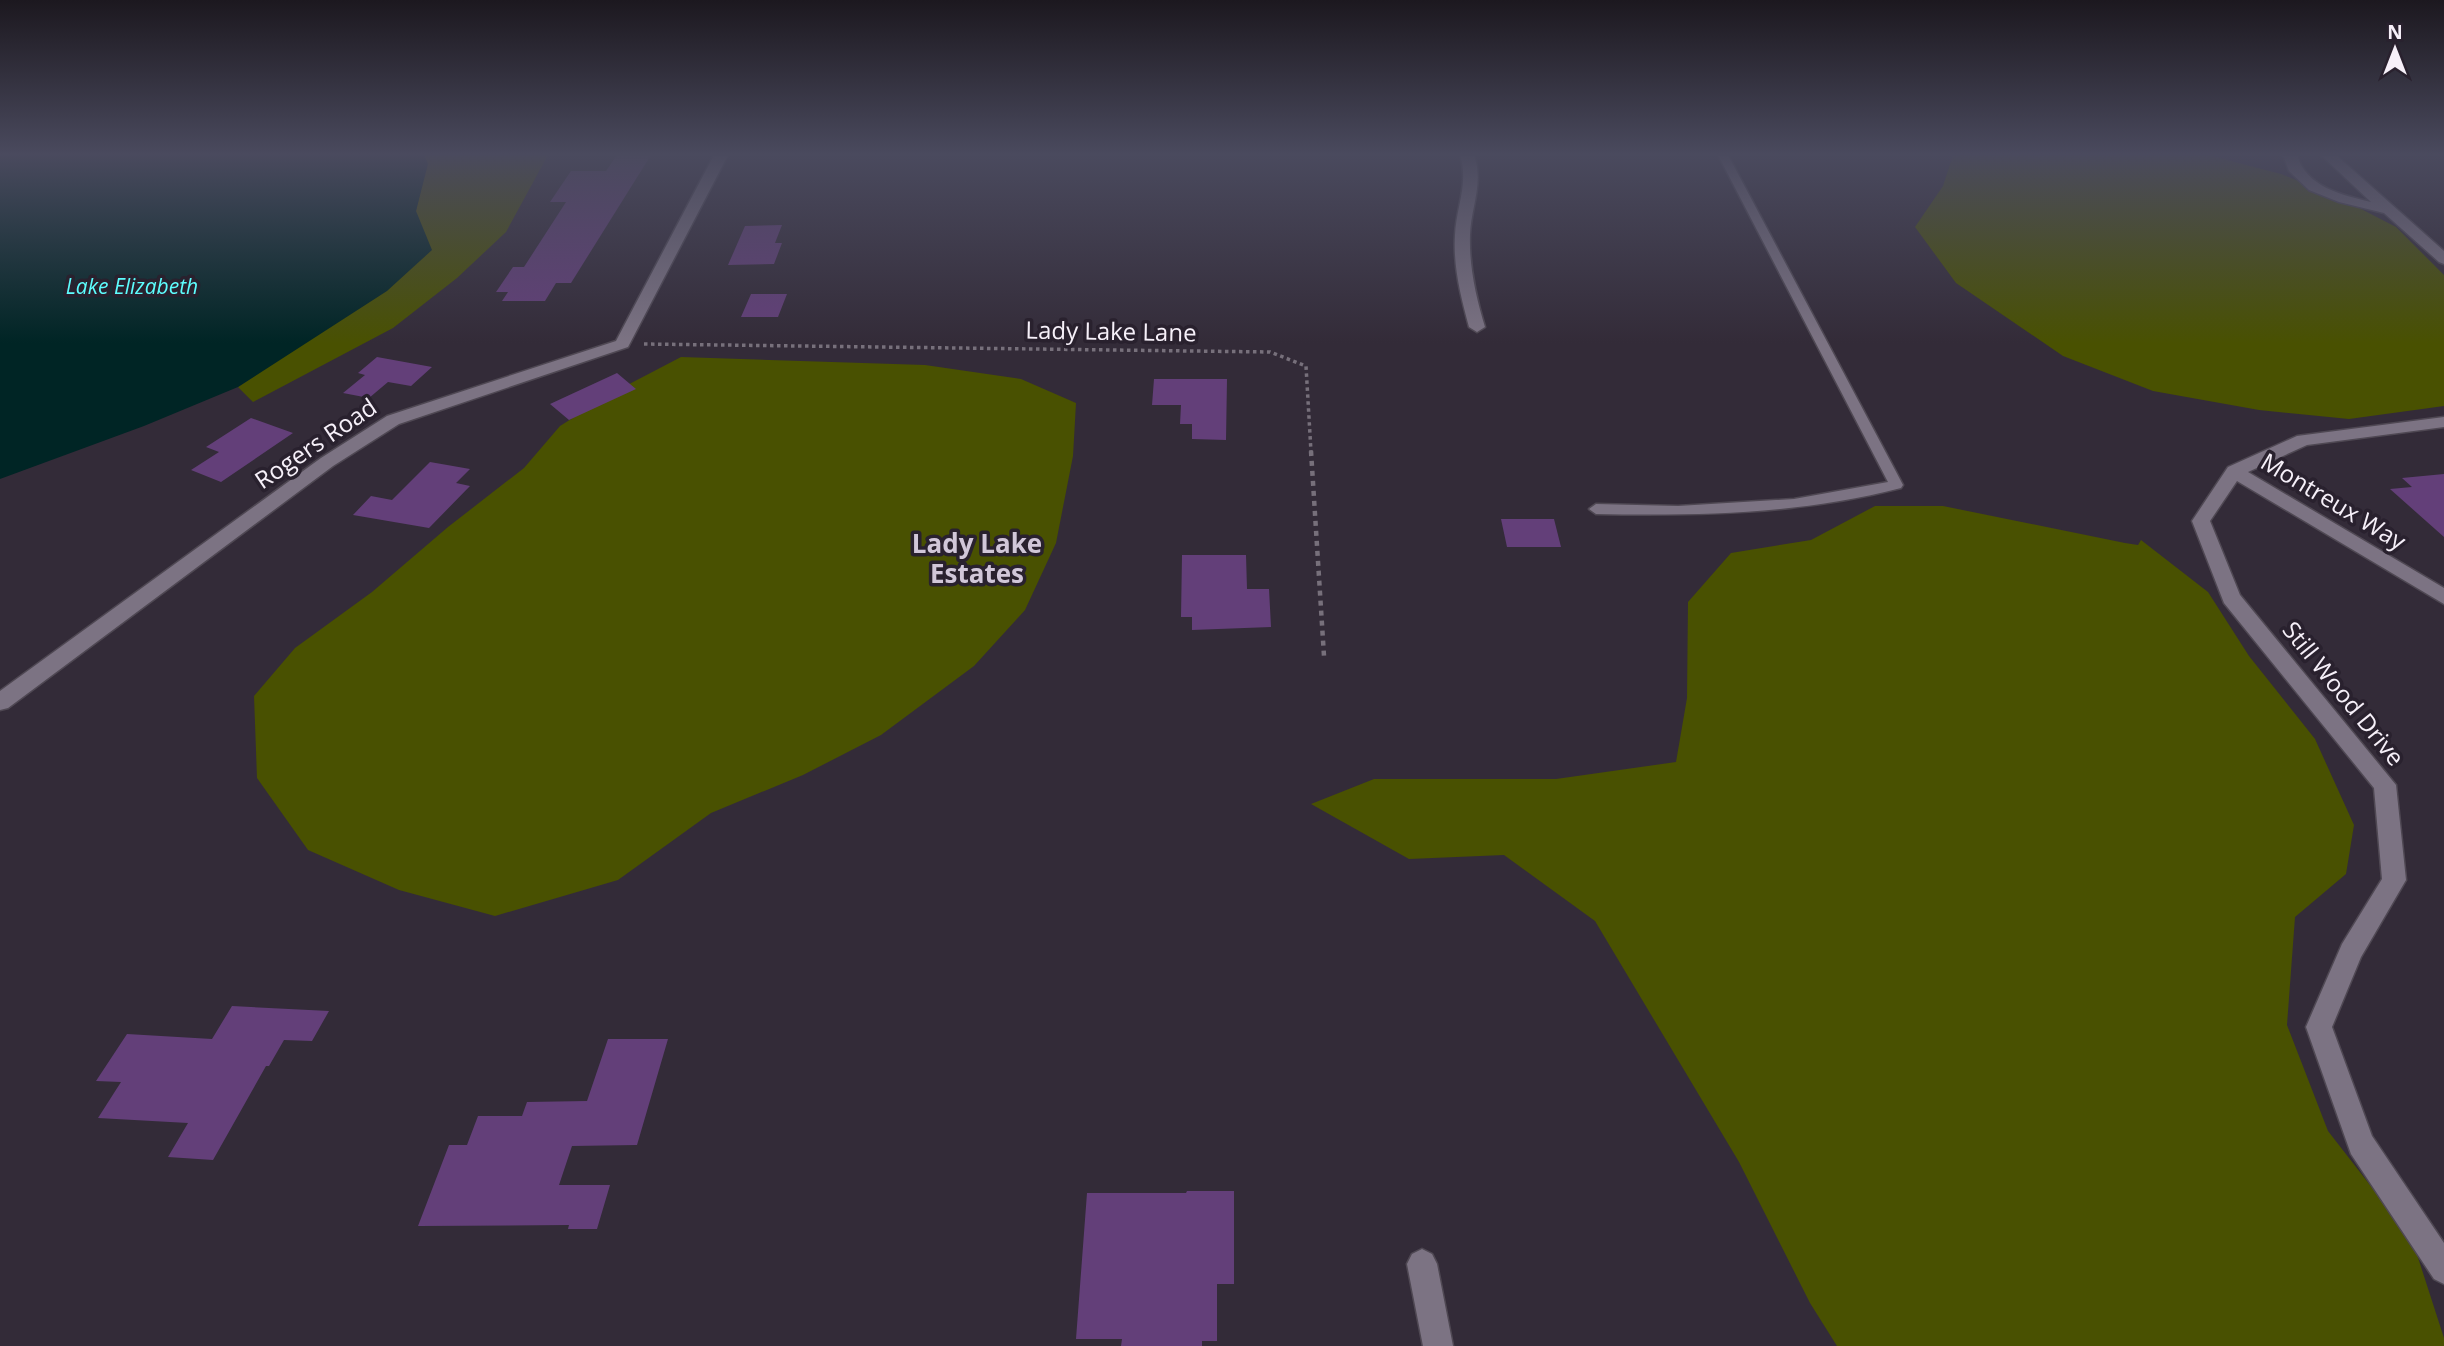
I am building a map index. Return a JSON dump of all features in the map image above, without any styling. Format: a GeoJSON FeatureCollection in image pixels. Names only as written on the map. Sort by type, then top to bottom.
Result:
{"type":"FeatureCollection","features":[{"type":"Feature","properties":{"kind":"street"},"geometry":{"type":"LineString","coordinates":[[622,344],[688,218]]}},
{"type":"Feature","properties":{"kind":"street"},"geometry":{"type":"LineString","coordinates":[[1464,218],[1463,247],[1468,299],[1477,327]]}},
{"type":"Feature","properties":{"kind":"street"},"geometry":{"type":"LineString","coordinates":[[2399,218],[2444,259]]}},
{"type":"Feature","properties":{"kind":"street","name":"Rogers Road"},"geometry":{"type":"LineString","coordinates":[[0,702],[327,462],[393,420],[622,344]]}},
{"type":"Feature","properties":{"kind":"street"},"geometry":{"type":"LineString","coordinates":[[2234,471],[2303,440],[2444,422]]}},
{"type":"Feature","properties":{"kind":"street","name":"Montreux Way"},"geometry":{"type":"LineString","coordinates":[[2234,471],[2444,597]]}},
{"type":"Feature","properties":{"kind":"street","name":"Still Wood Drive"},"geometry":{"type":"LineString","coordinates":[[2234,471],[2201,521],[2231,598],[2385,785],[2394,880],[2351,952],[2319,1027],[2361,1144],[2444,1269]]}},
{"type":"Feature","properties":{"kind":"street"},"geometry":{"type":"LineString","coordinates":[[1422,1264],[1438,1346]]}},
{"type":"Feature","properties":{"kind":"lane"},"geometry":{"type":"LineString","coordinates":[[1596,509],[1678,511],[1794,504],[1896,485],[1756,218]]}},
{"type":"Feature","properties":{"kind":"path","name":"Lady Lake Lane"},"geometry":{"type":"LineString","coordinates":[[622,344],[1270,352],[1306,366],[1324,656]]}},
{"type":"Feature","properties":{"kind":"green space"},"geometry":{"type":"Polygon","coordinates":[[[410,218],[514,218],[506,232],[457,278],[393,328],[253,402],[238,387],[302,344],[410,218]]]}},
{"type":"Feature","properties":{"kind":"green space"},"geometry":{"type":"Polygon","coordinates":[[[1921,218],[2378,218],[2396,227],[2444,275],[2444,406],[2349,419],[2259,410],[2153,391],[2063,356],[1956,283],[1915,227],[1921,218]]]}},
{"type":"Feature","properties":{"kind":"green space"},"geometry":{"type":"Polygon","coordinates":[[[681,357],[925,365],[1021,379],[1076,403],[1073,456],[1056,543],[1025,610],[974,666],[881,735],[803,775],[711,813],[618,880],[495,916],[399,890],[308,850],[257,778],[254,696],[295,648],[372,592],[448,527],[524,468],[560,426],[614,392],[681,357]]]}},
{"type":"Feature","properties":{"kind":"green space"},"geometry":{"type":"Polygon","coordinates":[[[1875,506],[1943,506],[2125,543],[2138,545],[2141,540],[2208,592],[2249,656],[2315,739],[2354,825],[2346,874],[2295,917],[2287,1025],[2328,1131],[2412,1239],[2444,1338],[2444,1346],[1837,1346],[1810,1303],[1739,1162],[1595,921],[1504,855],[1409,859],[1311,804],[1374,779],[1556,779],[1676,762],[1687,698],[1688,602],[1731,553],[1811,540],[1875,506]]]}},
{"type":"Feature","properties":{"kind":"water","name":"Lake Elizabeth"},"geometry":{"type":"Polygon","coordinates":[[[0,218],[419,218],[432,250],[387,291],[238,387],[144,426],[0,479],[0,218]]]}},
{"type":"Feature","properties":{"kind":"building"},"geometry":{"type":"Polygon","coordinates":[[[556,218],[612,218],[571,283],[556,283],[545,301],[502,301],[508,292],[496,292],[513,267],[524,267],[556,218]]]}},
{"type":"Feature","properties":{"kind":"building"},"geometry":{"type":"Polygon","coordinates":[[[782,225],[775,243],[782,243],[774,264],[728,265],[745,226],[782,225]]]}},
{"type":"Feature","properties":{"kind":"building"},"geometry":{"type":"Polygon","coordinates":[[[751,294],[787,294],[778,317],[741,317],[751,294]]]}},
{"type":"Feature","properties":{"kind":"building"},"geometry":{"type":"Polygon","coordinates":[[[377,357],[432,367],[411,386],[388,382],[369,398],[343,393],[365,375],[358,373],[377,357]]]}},
{"type":"Feature","properties":{"kind":"building"},"geometry":{"type":"Polygon","coordinates":[[[617,373],[636,389],[569,420],[550,404],[617,373]]]}},
{"type":"Feature","properties":{"kind":"building"},"geometry":{"type":"Polygon","coordinates":[[[1154,379],[1227,379],[1226,440],[1192,439],[1192,424],[1180,424],[1181,405],[1152,405],[1154,379]]]}},
{"type":"Feature","properties":{"kind":"building"},"geometry":{"type":"Polygon","coordinates":[[[251,418],[293,433],[221,482],[191,470],[219,452],[206,447],[251,418]]]}},
{"type":"Feature","properties":{"kind":"building"},"geometry":{"type":"Polygon","coordinates":[[[430,462],[470,469],[456,483],[470,486],[429,528],[353,515],[371,496],[392,500],[430,462]]]}},
{"type":"Feature","properties":{"kind":"building"},"geometry":{"type":"Polygon","coordinates":[[[2444,474],[2444,537],[2390,489],[2412,487],[2402,478],[2444,474]]]}},
{"type":"Feature","properties":{"kind":"building"},"geometry":{"type":"Polygon","coordinates":[[[1501,519],[1554,519],[1561,547],[1507,547],[1501,519]]]}},
{"type":"Feature","properties":{"kind":"building"},"geometry":{"type":"Polygon","coordinates":[[[1182,555],[1246,555],[1247,589],[1269,589],[1271,627],[1192,630],[1192,617],[1181,617],[1182,555]]]}},
{"type":"Feature","properties":{"kind":"building"},"geometry":{"type":"Polygon","coordinates":[[[232,1006],[329,1011],[312,1041],[284,1040],[269,1066],[266,1066],[213,1160],[168,1157],[188,1123],[98,1118],[121,1082],[96,1081],[127,1034],[212,1039],[232,1006]]]}},
{"type":"Feature","properties":{"kind":"building"},"geometry":{"type":"Polygon","coordinates":[[[608,1039],[668,1039],[637,1145],[572,1146],[559,1185],[610,1185],[597,1229],[568,1229],[569,1225],[418,1226],[449,1145],[467,1145],[478,1116],[522,1116],[527,1102],[587,1101],[608,1039]]]}},
{"type":"Feature","properties":{"kind":"building"},"geometry":{"type":"Polygon","coordinates":[[[1234,1191],[1234,1284],[1217,1284],[1217,1341],[1202,1341],[1202,1346],[1121,1346],[1122,1339],[1076,1339],[1087,1193],[1234,1191]]]}},
{"type":"Feature","properties":{"kind":"district","name":"Lady Lake Estates"},"geometry":{"type":"Point","coordinates":[977,559]}}]}
